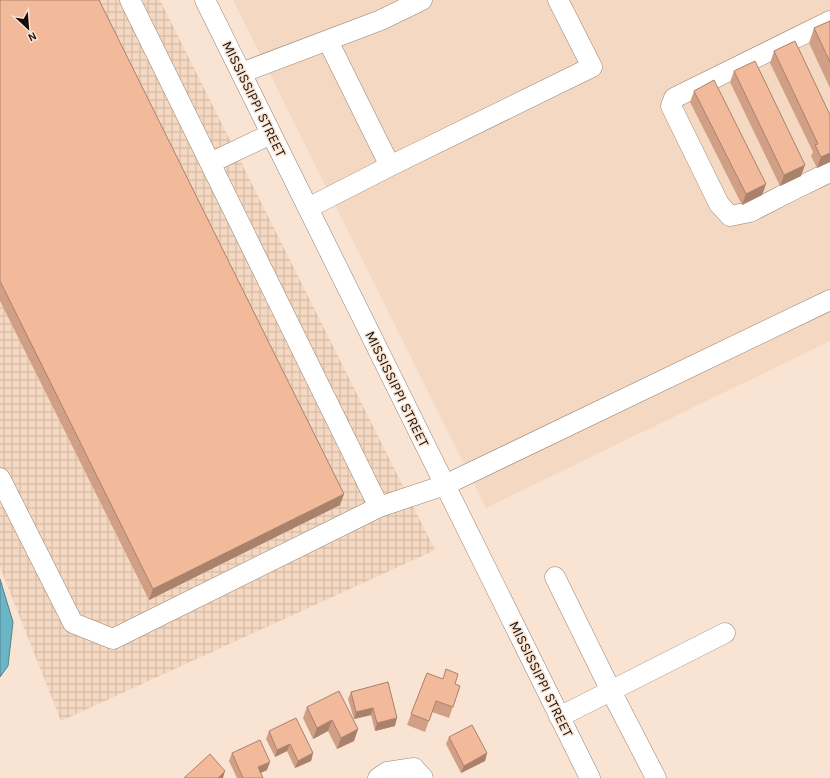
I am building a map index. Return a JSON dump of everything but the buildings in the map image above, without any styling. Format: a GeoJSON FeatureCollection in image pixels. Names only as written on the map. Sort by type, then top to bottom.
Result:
{"type":"FeatureCollection","features":[{"type":"Feature","properties":{"kind":"street"},"geometry":{"type":"LineString","coordinates":[[130,0],[379,507]]}},
{"type":"Feature","properties":{"kind":"street","name":"MISSISSIPPI STREET"},"geometry":{"type":"LineString","coordinates":[[205,0],[590,778]]}},
{"type":"Feature","properties":{"kind":"street"},"geometry":{"type":"LineString","coordinates":[[241,73],[381,20],[422,0]]}},
{"type":"Feature","properties":{"kind":"street"},"geometry":{"type":"LineString","coordinates":[[308,208],[592,67],[558,0]]}},
{"type":"Feature","properties":{"kind":"street"},"geometry":{"type":"LineString","coordinates":[[830,21],[674,98],[670,106],[719,204],[730,216],[750,212],[830,172]]}},
{"type":"Feature","properties":{"kind":"street"},"geometry":{"type":"LineString","coordinates":[[328,41],[390,166]]}},
{"type":"Feature","properties":{"kind":"street"},"geometry":{"type":"LineString","coordinates":[[210,163],[271,134]]}},
{"type":"Feature","properties":{"kind":"street"},"geometry":{"type":"LineString","coordinates":[[0,478],[73,623],[113,640],[379,507],[445,485],[830,300]]}},
{"type":"Feature","properties":{"kind":"street"},"geometry":{"type":"LineString","coordinates":[[555,577],[656,778]]}},
{"type":"Feature","properties":{"kind":"street"},"geometry":{"type":"LineString","coordinates":[[559,717],[725,633]]}},
{"type":"Feature","properties":{"kind":"street"},"geometry":{"type":"LineString","coordinates":[[378,778],[387,772],[414,768],[423,778]]}},
{"type":"Feature","properties":{"kind":"shaded area"},"geometry":{"type":"Polygon","coordinates":[[[0,0],[160,0],[435,550],[61,721],[0,567],[0,0]]]}},
{"type":"Feature","properties":{"kind":"shaded area"},"geometry":{"type":"Polygon","coordinates":[[[233,0],[830,0],[830,341],[486,508],[233,0]]]}},
{"type":"Feature","properties":{"kind":"water"},"geometry":{"type":"Polygon","coordinates":[[[0,579],[13,622],[8,666],[0,677],[0,579]]]}}]}
